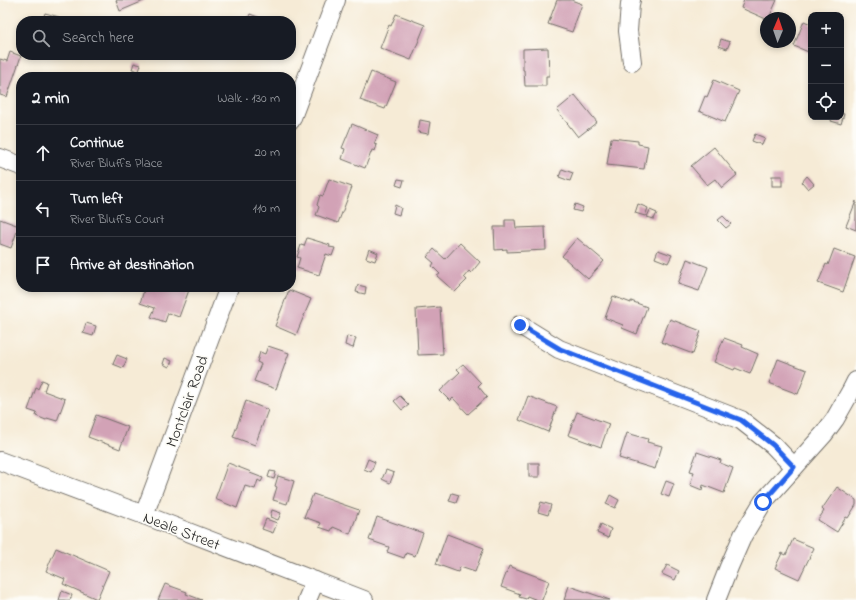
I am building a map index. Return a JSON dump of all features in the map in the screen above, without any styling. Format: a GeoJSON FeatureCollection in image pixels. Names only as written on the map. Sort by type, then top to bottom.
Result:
{"type":"FeatureCollection","features":[{"type":"Feature","properties":{"kind":"street"},"geometry":{"type":"LineString","coordinates":[[296,107],[336,0]]}},
{"type":"Feature","properties":{"kind":"street"},"geometry":{"type":"LineString","coordinates":[[631,0],[628,31],[632,62]]}},
{"type":"Feature","properties":{"kind":"street"},"geometry":{"type":"LineString","coordinates":[[0,158],[16,164]]}},
{"type":"Feature","properties":{"kind":"street","name":"Montclair Road"},"geometry":{"type":"LineString","coordinates":[[144,515],[227,292]]}},
{"type":"Feature","properties":{"kind":"street"},"geometry":{"type":"LineString","coordinates":[[520,325],[560,349],[741,420],[773,445],[794,467]]}},
{"type":"Feature","properties":{"kind":"street"},"geometry":{"type":"LineString","coordinates":[[716,600],[743,535],[763,502],[824,434],[835,419],[856,381]]}},
{"type":"Feature","properties":{"kind":"street","name":"Neale Street"},"geometry":{"type":"LineString","coordinates":[[0,461],[364,600]]}},
{"type":"Feature","properties":{"kind":"street"},"geometry":{"type":"LineString","coordinates":[[307,600],[315,581]]}},
{"type":"Feature","properties":{"kind":"building"},"geometry":{"type":"Polygon","coordinates":[[[116,0],[146,0],[120,11],[116,0]]]}},
{"type":"Feature","properties":{"kind":"building"},"geometry":{"type":"Polygon","coordinates":[[[557,0],[571,0],[582,4],[572,32],[548,24],[557,0]]]}},
{"type":"Feature","properties":{"kind":"building"},"geometry":{"type":"Polygon","coordinates":[[[744,0],[777,0],[772,12],[760,12],[760,16],[741,8],[744,0]]]}},
{"type":"Feature","properties":{"kind":"building"},"geometry":{"type":"Polygon","coordinates":[[[45,13],[56,16],[44,16],[45,13]]]}},
{"type":"Feature","properties":{"kind":"building"},"geometry":{"type":"Polygon","coordinates":[[[396,14],[425,25],[411,60],[380,48],[389,25],[391,26],[396,14]]]}},
{"type":"Feature","properties":{"kind":"building"},"geometry":{"type":"Polygon","coordinates":[[[804,21],[808,23],[808,52],[796,47],[796,41],[804,21]]]}},
{"type":"Feature","properties":{"kind":"building"},"geometry":{"type":"Polygon","coordinates":[[[721,39],[730,42],[727,49],[719,46],[721,39]]]}},
{"type":"Feature","properties":{"kind":"building"},"geometry":{"type":"Polygon","coordinates":[[[548,48],[549,76],[546,76],[546,86],[525,86],[523,49],[548,48]]]}},
{"type":"Feature","properties":{"kind":"building"},"geometry":{"type":"Polygon","coordinates":[[[10,52],[16,54],[16,60],[20,60],[7,97],[0,95],[0,59],[7,61],[10,52]]]}},
{"type":"Feature","properties":{"kind":"building"},"geometry":{"type":"Polygon","coordinates":[[[134,63],[141,65],[139,71],[132,69],[134,63]]]}},
{"type":"Feature","properties":{"kind":"building"},"geometry":{"type":"Polygon","coordinates":[[[371,72],[396,82],[385,109],[360,100],[371,72]]]}},
{"type":"Feature","properties":{"kind":"building"},"geometry":{"type":"Polygon","coordinates":[[[714,80],[739,91],[725,122],[699,111],[714,80]]]}},
{"type":"Feature","properties":{"kind":"building"},"geometry":{"type":"Polygon","coordinates":[[[575,95],[597,122],[578,137],[557,110],[575,95]]]}},
{"type":"Feature","properties":{"kind":"building"},"geometry":{"type":"Polygon","coordinates":[[[420,120],[430,122],[428,134],[418,132],[420,120]]]}},
{"type":"Feature","properties":{"kind":"building"},"geometry":{"type":"Polygon","coordinates":[[[831,120],[842,120],[841,124],[831,120]]]}},
{"type":"Feature","properties":{"kind":"building"},"geometry":{"type":"Polygon","coordinates":[[[352,124],[378,135],[374,144],[377,145],[375,151],[372,150],[365,168],[342,159],[345,149],[342,148],[352,124]]]}},
{"type":"Feature","properties":{"kind":"building"},"geometry":{"type":"Polygon","coordinates":[[[755,134],[765,138],[762,145],[752,141],[755,134]]]}},
{"type":"Feature","properties":{"kind":"building"},"geometry":{"type":"Polygon","coordinates":[[[611,138],[638,141],[638,144],[648,146],[644,169],[607,165],[611,138]]]}},
{"type":"Feature","properties":{"kind":"building"},"geometry":{"type":"Polygon","coordinates":[[[714,147],[737,175],[722,188],[715,179],[707,185],[691,166],[714,147]]]}},
{"type":"Feature","properties":{"kind":"building"},"geometry":{"type":"Polygon","coordinates":[[[562,169],[573,173],[570,181],[559,177],[562,169]]]}},
{"type":"Feature","properties":{"kind":"building"},"geometry":{"type":"Polygon","coordinates":[[[772,176],[782,176],[782,186],[772,186],[772,176]]]}},
{"type":"Feature","properties":{"kind":"building"},"geometry":{"type":"Polygon","coordinates":[[[807,176],[814,184],[808,189],[802,182],[807,176]]]}},
{"type":"Feature","properties":{"kind":"building"},"geometry":{"type":"Polygon","coordinates":[[[329,179],[352,187],[338,223],[316,215],[319,207],[317,205],[320,195],[323,196],[329,179]]]}},
{"type":"Feature","properties":{"kind":"building"},"geometry":{"type":"Polygon","coordinates":[[[398,179],[404,180],[402,187],[396,185],[398,179]]]}},
{"type":"Feature","properties":{"kind":"building"},"geometry":{"type":"Polygon","coordinates":[[[856,201],[856,230],[846,226],[856,201]]]}},
{"type":"Feature","properties":{"kind":"building"},"geometry":{"type":"Polygon","coordinates":[[[575,204],[583,207],[581,212],[573,210],[575,204]]]}},
{"type":"Feature","properties":{"kind":"building"},"geometry":{"type":"Polygon","coordinates":[[[638,204],[648,208],[645,216],[635,213],[638,204]]]}},
{"type":"Feature","properties":{"kind":"building"},"geometry":{"type":"Polygon","coordinates":[[[395,205],[401,208],[399,215],[393,213],[395,205]]]}},
{"type":"Feature","properties":{"kind":"building"},"geometry":{"type":"Polygon","coordinates":[[[650,210],[657,213],[654,219],[647,217],[650,210]]]}},
{"type":"Feature","properties":{"kind":"building"},"geometry":{"type":"Polygon","coordinates":[[[723,216],[731,224],[726,228],[718,220],[723,216]]]}},
{"type":"Feature","properties":{"kind":"building"},"geometry":{"type":"Polygon","coordinates":[[[0,219],[16,225],[16,234],[11,248],[0,244],[0,219]]]}},
{"type":"Feature","properties":{"kind":"building"},"geometry":{"type":"Polygon","coordinates":[[[505,220],[515,220],[516,228],[545,227],[546,250],[507,252],[507,249],[495,250],[494,227],[505,227],[505,220]]]}},
{"type":"Feature","properties":{"kind":"building"},"geometry":{"type":"Polygon","coordinates":[[[307,238],[335,248],[332,256],[326,254],[319,275],[297,268],[300,258],[297,257],[301,245],[304,246],[307,238]]]}},
{"type":"Feature","properties":{"kind":"building"},"geometry":{"type":"Polygon","coordinates":[[[577,238],[604,261],[588,279],[562,256],[577,238]]]}},
{"type":"Feature","properties":{"kind":"building"},"geometry":{"type":"Polygon","coordinates":[[[460,243],[480,262],[471,273],[469,271],[464,277],[467,280],[455,292],[437,276],[440,274],[432,266],[434,263],[427,257],[434,249],[445,259],[460,243]]]}},
{"type":"Feature","properties":{"kind":"building"},"geometry":{"type":"Polygon","coordinates":[[[369,249],[378,253],[375,261],[366,258],[369,249]]]}},
{"type":"Feature","properties":{"kind":"building"},"geometry":{"type":"Polygon","coordinates":[[[834,249],[855,257],[843,292],[818,283],[826,264],[828,265],[834,249]]]}},
{"type":"Feature","properties":{"kind":"building"},"geometry":{"type":"Polygon","coordinates":[[[658,250],[672,255],[668,263],[655,258],[658,250]]]}},
{"type":"Feature","properties":{"kind":"building"},"geometry":{"type":"Polygon","coordinates":[[[687,259],[708,267],[699,291],[678,284],[687,259]]]}},
{"type":"Feature","properties":{"kind":"building"},"geometry":{"type":"Polygon","coordinates":[[[358,285],[366,287],[365,294],[356,292],[358,285]]]}},
{"type":"Feature","properties":{"kind":"building"},"geometry":{"type":"Polygon","coordinates":[[[143,292],[188,292],[179,317],[168,313],[165,322],[151,317],[155,308],[140,303],[143,292]]]}},
{"type":"Feature","properties":{"kind":"building"},"geometry":{"type":"Polygon","coordinates":[[[288,292],[294,292],[311,299],[296,335],[275,326],[288,292]]]}},
{"type":"Feature","properties":{"kind":"building"},"geometry":{"type":"Polygon","coordinates":[[[613,296],[647,307],[637,334],[622,328],[623,325],[605,318],[613,296]]]}},
{"type":"Feature","properties":{"kind":"building"},"geometry":{"type":"Polygon","coordinates":[[[440,307],[443,354],[418,355],[416,309],[440,307]]]}},
{"type":"Feature","properties":{"kind":"building"},"geometry":{"type":"Polygon","coordinates":[[[670,319],[701,331],[693,354],[661,342],[670,319]]]}},
{"type":"Feature","properties":{"kind":"building"},"geometry":{"type":"Polygon","coordinates":[[[86,323],[96,326],[93,336],[83,333],[86,323]]]}},
{"type":"Feature","properties":{"kind":"building"},"geometry":{"type":"Polygon","coordinates":[[[347,336],[356,338],[353,348],[345,345],[347,336]]]}},
{"type":"Feature","properties":{"kind":"building"},"geometry":{"type":"Polygon","coordinates":[[[724,338],[743,345],[742,347],[758,354],[750,374],[735,368],[734,370],[714,362],[724,338]]]}},
{"type":"Feature","properties":{"kind":"building"},"geometry":{"type":"Polygon","coordinates":[[[268,346],[289,353],[276,389],[254,381],[261,364],[257,362],[260,352],[265,354],[268,346]]]}},
{"type":"Feature","properties":{"kind":"building"},"geometry":{"type":"Polygon","coordinates":[[[117,355],[127,359],[123,368],[113,364],[117,355]]]}},
{"type":"Feature","properties":{"kind":"building"},"geometry":{"type":"Polygon","coordinates":[[[165,358],[172,361],[169,367],[163,364],[165,358]]]}},
{"type":"Feature","properties":{"kind":"building"},"geometry":{"type":"Polygon","coordinates":[[[778,359],[807,370],[798,394],[769,383],[778,359]]]}},
{"type":"Feature","properties":{"kind":"building"},"geometry":{"type":"Polygon","coordinates":[[[463,364],[481,383],[478,386],[487,397],[468,414],[453,398],[450,401],[440,391],[460,372],[457,369],[463,364]]]}},
{"type":"Feature","properties":{"kind":"building"},"geometry":{"type":"Polygon","coordinates":[[[42,380],[47,382],[44,391],[65,399],[57,421],[47,418],[46,420],[36,416],[37,413],[28,410],[36,388],[38,389],[42,380]]]}},
{"type":"Feature","properties":{"kind":"building"},"geometry":{"type":"Polygon","coordinates":[[[400,396],[409,405],[402,410],[394,401],[400,396]]]}},
{"type":"Feature","properties":{"kind":"building"},"geometry":{"type":"Polygon","coordinates":[[[528,396],[557,407],[548,432],[519,420],[528,396]]]}},
{"type":"Feature","properties":{"kind":"building"},"geometry":{"type":"Polygon","coordinates":[[[246,401],[268,410],[255,445],[233,437],[246,401]]]}},
{"type":"Feature","properties":{"kind":"building"},"geometry":{"type":"Polygon","coordinates":[[[577,412],[609,424],[601,447],[568,435],[577,412]]]}},
{"type":"Feature","properties":{"kind":"building"},"geometry":{"type":"Polygon","coordinates":[[[96,415],[128,427],[120,449],[88,437],[96,415]]]}},
{"type":"Feature","properties":{"kind":"building"},"geometry":{"type":"Polygon","coordinates":[[[627,433],[648,439],[647,442],[662,446],[655,469],[619,458],[627,433]]]}},
{"type":"Feature","properties":{"kind":"building"},"geometry":{"type":"Polygon","coordinates":[[[697,452],[721,460],[720,463],[733,468],[724,493],[703,485],[702,490],[690,485],[694,472],[690,471],[697,452]]]}},
{"type":"Feature","properties":{"kind":"building"},"geometry":{"type":"Polygon","coordinates":[[[368,459],[375,462],[371,472],[364,469],[368,459]]]}},
{"type":"Feature","properties":{"kind":"building"},"geometry":{"type":"Polygon","coordinates":[[[228,463],[263,478],[261,482],[258,480],[255,489],[245,486],[237,508],[215,499],[228,463]]]}},
{"type":"Feature","properties":{"kind":"building"},"geometry":{"type":"Polygon","coordinates":[[[529,463],[539,463],[539,477],[529,477],[529,463]]]}},
{"type":"Feature","properties":{"kind":"building"},"geometry":{"type":"Polygon","coordinates":[[[386,470],[394,473],[390,483],[382,479],[386,470]]]}},
{"type":"Feature","properties":{"kind":"building"},"geometry":{"type":"Polygon","coordinates":[[[270,471],[276,472],[274,479],[268,477],[270,471]]]}},
{"type":"Feature","properties":{"kind":"building"},"geometry":{"type":"Polygon","coordinates":[[[278,476],[294,481],[287,504],[273,500],[277,487],[275,486],[278,476]]]}},
{"type":"Feature","properties":{"kind":"building"},"geometry":{"type":"Polygon","coordinates":[[[666,481],[674,484],[669,497],[661,494],[666,481]]]}},
{"type":"Feature","properties":{"kind":"building"},"geometry":{"type":"Polygon","coordinates":[[[837,487],[856,500],[856,505],[848,518],[846,517],[837,532],[818,520],[824,511],[822,509],[837,487]]]}},
{"type":"Feature","properties":{"kind":"building"},"geometry":{"type":"Polygon","coordinates":[[[452,493],[459,495],[456,503],[449,501],[452,493]]]}},
{"type":"Feature","properties":{"kind":"building"},"geometry":{"type":"Polygon","coordinates":[[[313,494],[359,510],[350,534],[333,527],[331,531],[319,527],[321,523],[304,517],[313,494]]]}},
{"type":"Feature","properties":{"kind":"building"},"geometry":{"type":"Polygon","coordinates":[[[610,495],[619,500],[615,508],[606,504],[610,495]]]}},
{"type":"Feature","properties":{"kind":"building"},"geometry":{"type":"Polygon","coordinates":[[[541,502],[551,505],[548,515],[538,512],[541,502]]]}},
{"type":"Feature","properties":{"kind":"building"},"geometry":{"type":"Polygon","coordinates":[[[272,510],[281,513],[278,520],[270,517],[272,510]]]}},
{"type":"Feature","properties":{"kind":"building"},"geometry":{"type":"Polygon","coordinates":[[[377,517],[423,533],[415,556],[406,553],[404,558],[387,552],[389,547],[369,540],[377,517]]]}},
{"type":"Feature","properties":{"kind":"building"},"geometry":{"type":"Polygon","coordinates":[[[266,519],[277,523],[273,533],[262,529],[266,519]]]}},
{"type":"Feature","properties":{"kind":"building"},"geometry":{"type":"Polygon","coordinates":[[[601,524],[611,529],[608,538],[597,533],[601,524]]]}},
{"type":"Feature","properties":{"kind":"building"},"geometry":{"type":"Polygon","coordinates":[[[447,534],[484,548],[475,572],[460,567],[458,572],[436,564],[447,534]]]}},
{"type":"Feature","properties":{"kind":"building"},"geometry":{"type":"Polygon","coordinates":[[[793,539],[814,548],[799,579],[775,568],[782,553],[786,555],[793,539]]]}},
{"type":"Feature","properties":{"kind":"building"},"geometry":{"type":"Polygon","coordinates":[[[56,548],[109,571],[97,599],[63,584],[65,579],[46,571],[56,548]]]}},
{"type":"Feature","properties":{"kind":"building"},"geometry":{"type":"Polygon","coordinates":[[[667,565],[679,571],[675,580],[662,574],[667,565]]]}},
{"type":"Feature","properties":{"kind":"building"},"geometry":{"type":"Polygon","coordinates":[[[509,566],[549,581],[542,600],[537,600],[527,596],[526,599],[519,597],[520,594],[501,587],[509,566]]]}},
{"type":"Feature","properties":{"kind":"building"},"geometry":{"type":"Polygon","coordinates":[[[165,584],[187,592],[186,594],[202,600],[158,600],[165,584]]]}},
{"type":"Feature","properties":{"kind":"building"},"geometry":{"type":"Polygon","coordinates":[[[569,586],[610,600],[564,600],[569,586]]]}},
{"type":"Feature","properties":{"kind":"building"},"geometry":{"type":"Polygon","coordinates":[[[62,591],[72,595],[70,600],[59,600],[62,591]]]}},
{"type":"Feature","properties":{"kind":"route"},"geometry":{"type":"LineString","coordinates":[[520,325],[560,349],[741,420],[773,445],[794,467],[763,502]]}}]}
